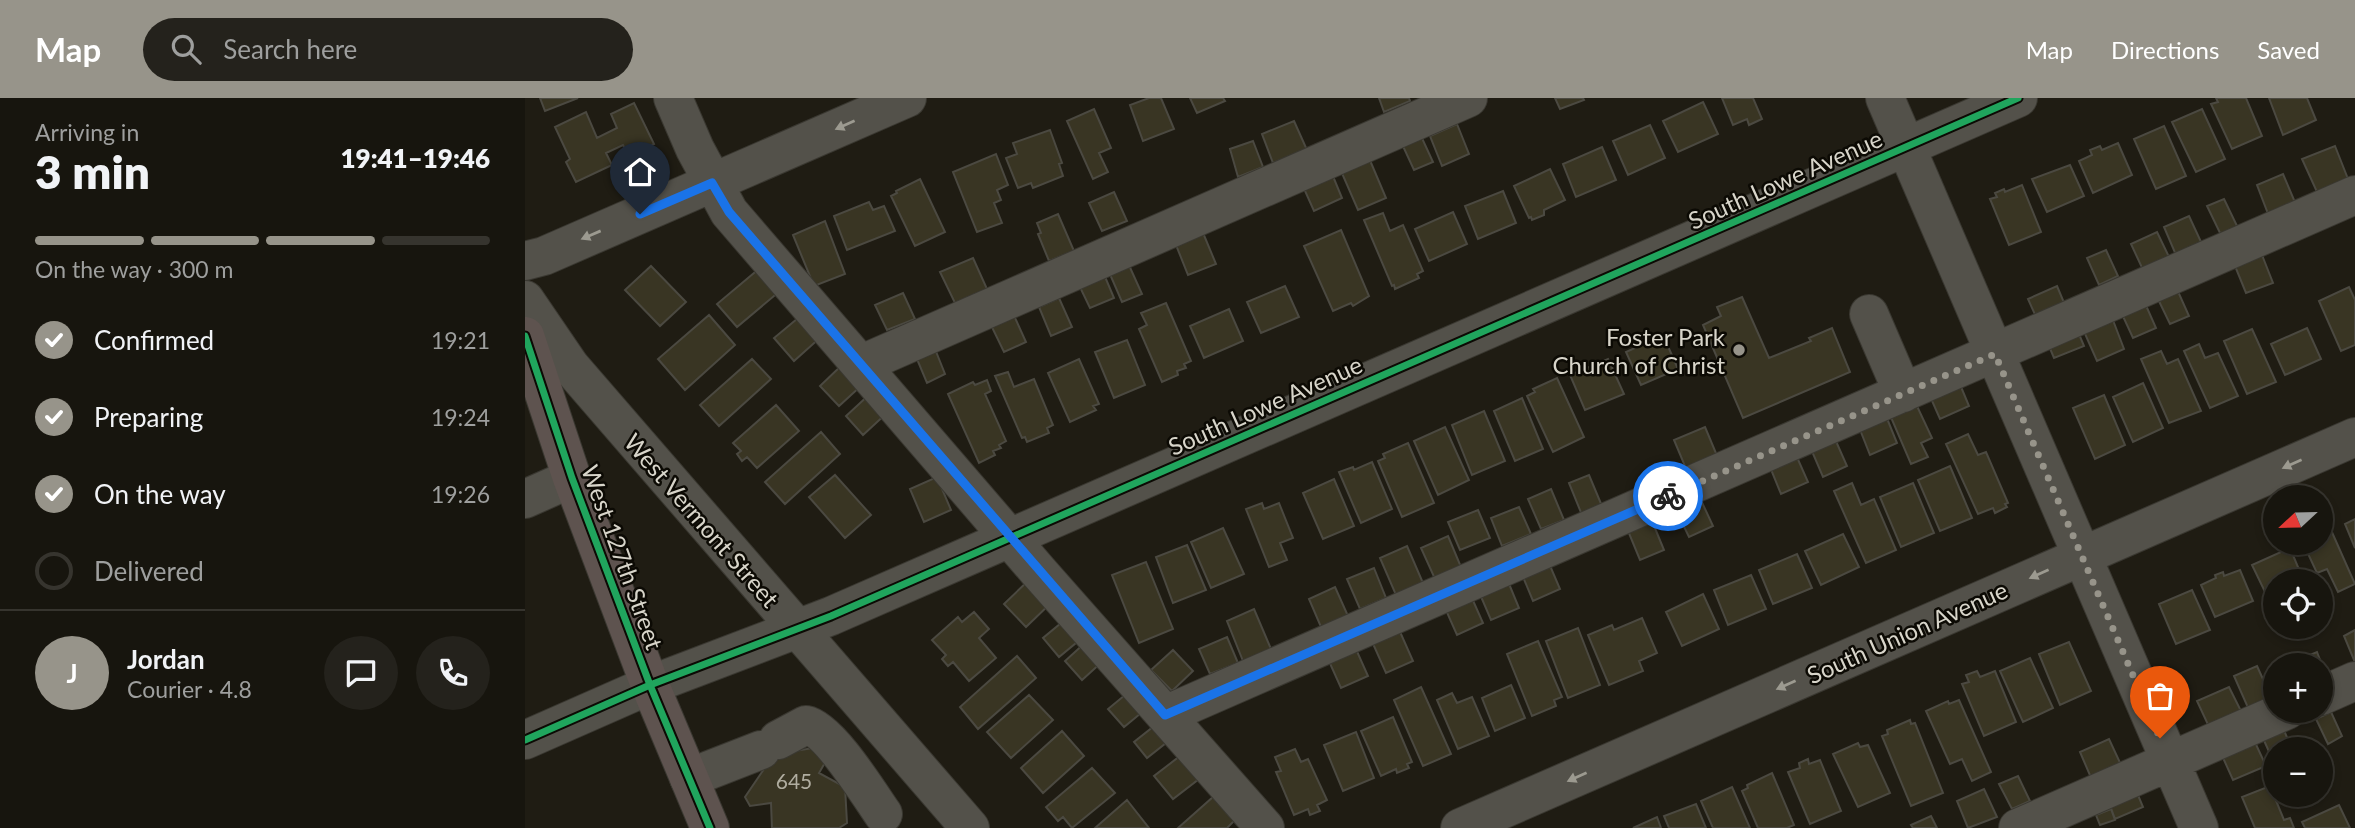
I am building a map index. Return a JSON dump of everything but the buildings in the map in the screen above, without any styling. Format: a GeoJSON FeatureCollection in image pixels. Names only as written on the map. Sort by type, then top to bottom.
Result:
{"type":"FeatureCollection","features":[{"type":"Feature","properties":{"kind":"main road","name":"West 127th Street"},"geometry":{"type":"LineString","coordinates":[[525,336],[572,478],[650,685],[710,828]]}},
{"type":"Feature","properties":{"kind":"street"},"geometry":{"type":"LineString","coordinates":[[673,98],[712,183],[729,212],[1265,828]]}},
{"type":"Feature","properties":{"kind":"street"},"geometry":{"type":"LineString","coordinates":[[525,261],[544,256],[907,98]]}},
{"type":"Feature","properties":{"kind":"street"},"geometry":{"type":"LineString","coordinates":[[862,364],[1468,98]]}},
{"type":"Feature","properties":{"kind":"street"},"geometry":{"type":"LineString","coordinates":[[1885,98],[2199,828]]}},
{"type":"Feature","properties":{"kind":"street","name":"South Lowe Avenue"},"geometry":{"type":"LineString","coordinates":[[525,740],[650,685],[797,630],[2018,98]]}},
{"type":"Feature","properties":{"kind":"street"},"geometry":{"type":"LineString","coordinates":[[1165,715],[2355,195]]}},
{"type":"Feature","properties":{"kind":"street","name":"West Vermont Street"},"geometry":{"type":"LineString","coordinates":[[525,300],[570,366],[970,828]]}},
{"type":"Feature","properties":{"kind":"street"},"geometry":{"type":"LineString","coordinates":[[1869,314],[1903,393]]}},
{"type":"Feature","properties":{"kind":"street","name":"South Union Avenue"},"geometry":{"type":"LineString","coordinates":[[1460,828],[2355,437]]}},
{"type":"Feature","properties":{"kind":"street"},"geometry":{"type":"LineString","coordinates":[[525,499],[572,478]]}},
{"type":"Feature","properties":{"kind":"street"},"geometry":{"type":"LineString","coordinates":[[2333,691],[2355,681]]}},
{"type":"Feature","properties":{"kind":"street"},"geometry":{"type":"LineString","coordinates":[[816,729],[855,696]]}},
{"type":"Feature","properties":{"kind":"street"},"geometry":{"type":"LineString","coordinates":[[2018,828],[2263,721]]}},
{"type":"Feature","properties":{"kind":"street"},"geometry":{"type":"LineString","coordinates":[[689,778],[769,745],[806,725],[816,729],[837,750],[871,821],[930,783]]}},
{"type":"Feature","properties":{"kind":"cycle path"},"geometry":{"type":"LineString","coordinates":[[525,740],[650,685],[831,616],[2018,98]]}},
{"type":"Feature","properties":{"kind":"cycle path"},"geometry":{"type":"LineString","coordinates":[[525,336],[572,478],[650,685],[710,828]]}},
{"type":"Feature","properties":{"kind":"way so far"},"geometry":{"type":"LineString","coordinates":[[1668,496],[1995,354],[2160,738]]}},
{"type":"Feature","properties":{"kind":"place","name":"Foster Park Church of Christ"},"geometry":{"type":"Point","coordinates":[1739,350]}},
{"type":"Feature","properties":{"kind":"route"},"geometry":{"type":"LineString","coordinates":[[640,214],[712,183],[729,212],[1165,715],[1668,496]]}}]}
